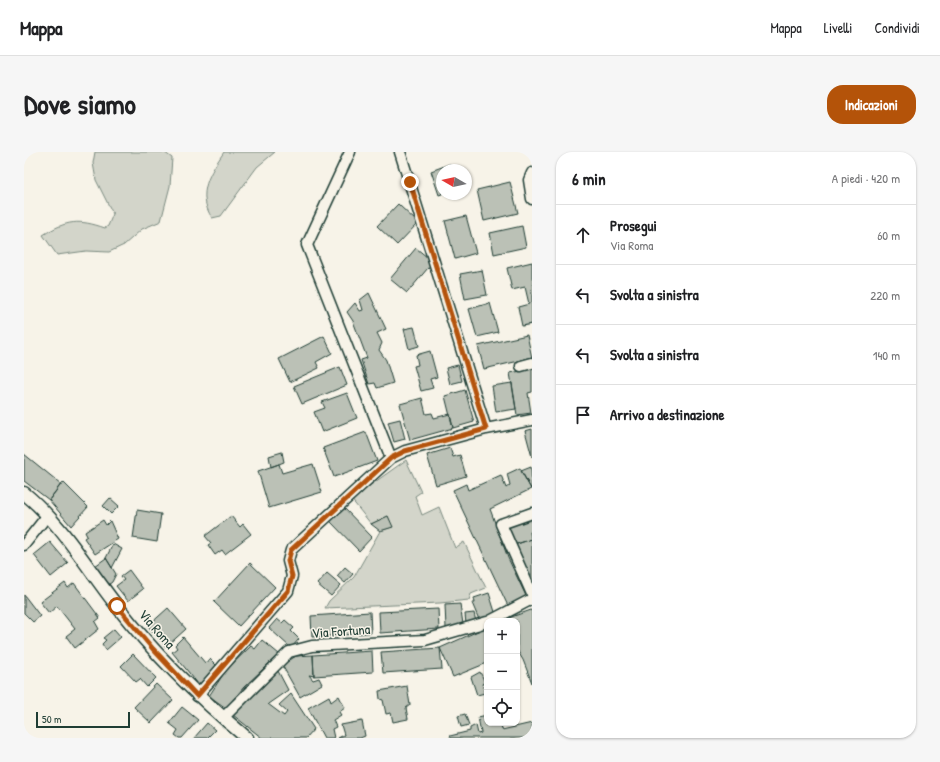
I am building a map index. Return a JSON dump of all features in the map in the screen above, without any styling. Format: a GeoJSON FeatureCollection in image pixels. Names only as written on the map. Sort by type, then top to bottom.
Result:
{"type":"FeatureCollection","features":[{"type":"Feature","properties":{"kind":"street"},"geometry":{"type":"LineString","coordinates":[[350,152],[307,246],[391,458]]}},
{"type":"Feature","properties":{"kind":"street"},"geometry":{"type":"LineString","coordinates":[[400,152],[486,429]]}},
{"type":"Feature","properties":{"kind":"street"},"geometry":{"type":"LineString","coordinates":[[532,173],[529,180],[532,199]]}},
{"type":"Feature","properties":{"kind":"street"},"geometry":{"type":"LineString","coordinates":[[521,366],[532,363]]}},
{"type":"Feature","properties":{"kind":"street"},"geometry":{"type":"LineString","coordinates":[[197,696],[288,591],[292,576],[288,561],[291,550],[391,458],[405,451],[486,429],[532,420]]}},
{"type":"Feature","properties":{"kind":"street","name":"Via Roma"},"geometry":{"type":"LineString","coordinates":[[24,494],[37,504],[47,516],[117,606],[153,649],[197,696],[247,738]]}},
{"type":"Feature","properties":{"kind":"street"},"geometry":{"type":"LineString","coordinates":[[532,514],[501,524],[532,594]]}},
{"type":"Feature","properties":{"kind":"street"},"geometry":{"type":"LineString","coordinates":[[24,545],[47,516]]}},
{"type":"Feature","properties":{"kind":"street"},"geometry":{"type":"LineString","coordinates":[[496,618],[532,599]]}},
{"type":"Feature","properties":{"kind":"street","name":"Via Fortuna"},"geometry":{"type":"LineString","coordinates":[[223,718],[289,652],[312,646],[424,640],[484,623]]}},
{"type":"Feature","properties":{"kind":"shaded area"},"geometry":{"type":"Polygon","coordinates":[[[95,152],[164,152],[172,158],[170,186],[161,221],[142,229],[124,245],[109,252],[86,251],[57,255],[43,235],[59,226],[73,222],[88,223],[105,228],[108,226],[113,214],[96,180],[93,163],[95,152]]]}},
{"type":"Feature","properties":{"kind":"shaded area"},"geometry":{"type":"Polygon","coordinates":[[[224,152],[275,152],[257,167],[221,216],[212,218],[207,209],[205,192],[210,176],[224,152]]]}},
{"type":"Feature","properties":{"kind":"shaded area"},"geometry":{"type":"Polygon","coordinates":[[[406,460],[421,492],[415,496],[422,515],[439,507],[455,548],[464,542],[486,588],[471,594],[469,600],[440,603],[325,608],[329,601],[354,577],[380,531],[392,527],[388,516],[371,524],[351,499],[406,460]]]}},
{"type":"Feature","properties":{"kind":"building"},"geometry":{"type":"Polygon","coordinates":[[[436,169],[436,186],[431,171],[436,169]]]}},
{"type":"Feature","properties":{"kind":"building"},"geometry":{"type":"Polygon","coordinates":[[[510,182],[518,213],[484,221],[477,190],[510,182]]]}},
{"type":"Feature","properties":{"kind":"building"},"geometry":{"type":"Polygon","coordinates":[[[398,204],[418,223],[397,245],[377,226],[398,204]]]}},
{"type":"Feature","properties":{"kind":"building"},"geometry":{"type":"Polygon","coordinates":[[[466,216],[476,253],[455,259],[445,221],[466,216]]]}},
{"type":"Feature","properties":{"kind":"building"},"geometry":{"type":"Polygon","coordinates":[[[522,226],[526,247],[494,254],[490,233],[522,226]]]}},
{"type":"Feature","properties":{"kind":"building"},"geometry":{"type":"Polygon","coordinates":[[[416,248],[433,262],[407,293],[390,279],[416,248]]]}},
{"type":"Feature","properties":{"kind":"building"},"geometry":{"type":"Polygon","coordinates":[[[532,262],[532,324],[522,326],[518,307],[529,304],[525,287],[512,290],[507,268],[532,262]]]}},
{"type":"Feature","properties":{"kind":"building"},"geometry":{"type":"Polygon","coordinates":[[[482,270],[487,295],[465,299],[460,274],[482,270]]]}},
{"type":"Feature","properties":{"kind":"building"},"geometry":{"type":"Polygon","coordinates":[[[369,293],[386,329],[377,333],[382,343],[379,350],[386,360],[393,383],[377,388],[375,383],[369,384],[361,360],[367,358],[353,321],[347,312],[355,303],[360,311],[363,310],[360,300],[369,293]]]}},
{"type":"Feature","properties":{"kind":"building"},"geometry":{"type":"Polygon","coordinates":[[[490,303],[498,332],[477,337],[469,309],[490,303]]]}},
{"type":"Feature","properties":{"kind":"building"},"geometry":{"type":"Polygon","coordinates":[[[414,327],[419,346],[409,349],[404,329],[414,327]]]}},
{"type":"Feature","properties":{"kind":"building"},"geometry":{"type":"Polygon","coordinates":[[[527,335],[532,358],[484,369],[478,346],[527,335]]]}},
{"type":"Feature","properties":{"kind":"building"},"geometry":{"type":"Polygon","coordinates":[[[324,336],[332,353],[316,362],[319,368],[290,382],[279,359],[324,336]]]}},
{"type":"Feature","properties":{"kind":"building"},"geometry":{"type":"Polygon","coordinates":[[[430,351],[437,377],[430,379],[433,388],[421,391],[414,366],[418,365],[416,355],[430,351]]]}},
{"type":"Feature","properties":{"kind":"building"},"geometry":{"type":"Polygon","coordinates":[[[458,365],[462,381],[450,384],[446,368],[458,365]]]}},
{"type":"Feature","properties":{"kind":"building"},"geometry":{"type":"Polygon","coordinates":[[[340,367],[347,385],[302,404],[294,386],[340,367]]]}},
{"type":"Feature","properties":{"kind":"building"},"geometry":{"type":"Polygon","coordinates":[[[532,369],[532,392],[528,393],[531,413],[517,415],[510,373],[532,369]]]}},
{"type":"Feature","properties":{"kind":"building"},"geometry":{"type":"Polygon","coordinates":[[[512,383],[516,409],[496,412],[492,386],[512,383]]]}},
{"type":"Feature","properties":{"kind":"building"},"geometry":{"type":"Polygon","coordinates":[[[465,390],[474,422],[453,428],[445,396],[465,390]]]}},
{"type":"Feature","properties":{"kind":"building"},"geometry":{"type":"Polygon","coordinates":[[[347,393],[357,418],[322,432],[314,412],[325,408],[322,402],[347,393]]]}},
{"type":"Feature","properties":{"kind":"building"},"geometry":{"type":"Polygon","coordinates":[[[422,398],[426,414],[432,413],[434,418],[450,414],[453,428],[410,440],[400,404],[422,398]]]}},
{"type":"Feature","properties":{"kind":"building"},"geometry":{"type":"Polygon","coordinates":[[[400,419],[405,439],[394,442],[388,422],[400,419]]]}},
{"type":"Feature","properties":{"kind":"building"},"geometry":{"type":"Polygon","coordinates":[[[532,429],[532,457],[525,431],[532,429]]]}},
{"type":"Feature","properties":{"kind":"building"},"geometry":{"type":"Polygon","coordinates":[[[366,432],[377,461],[334,477],[323,448],[366,432]]]}},
{"type":"Feature","properties":{"kind":"building"},"geometry":{"type":"Polygon","coordinates":[[[450,448],[453,457],[460,455],[466,476],[436,485],[427,455],[450,448]]]}},
{"type":"Feature","properties":{"kind":"building"},"geometry":{"type":"Polygon","coordinates":[[[282,452],[284,462],[271,467],[269,456],[282,452]]]}},
{"type":"Feature","properties":{"kind":"building"},"geometry":{"type":"Polygon","coordinates":[[[24,454],[61,484],[49,500],[24,481],[24,454]]]}},
{"type":"Feature","properties":{"kind":"building"},"geometry":{"type":"Polygon","coordinates":[[[279,464],[282,473],[313,464],[322,492],[269,508],[258,471],[279,464]]]}},
{"type":"Feature","properties":{"kind":"building"},"geometry":{"type":"Polygon","coordinates":[[[531,467],[532,488],[531,489],[521,471],[531,467]]]}},
{"type":"Feature","properties":{"kind":"building"},"geometry":{"type":"Polygon","coordinates":[[[520,468],[531,489],[490,509],[508,558],[527,598],[508,606],[453,490],[466,484],[468,490],[501,475],[506,488],[510,485],[507,474],[520,468]]]}},
{"type":"Feature","properties":{"kind":"building"},"geometry":{"type":"Polygon","coordinates":[[[63,482],[88,507],[71,526],[49,500],[63,482]]]}},
{"type":"Feature","properties":{"kind":"building"},"geometry":{"type":"Polygon","coordinates":[[[110,498],[119,506],[111,514],[103,506],[110,498]]]}},
{"type":"Feature","properties":{"kind":"building"},"geometry":{"type":"Polygon","coordinates":[[[344,508],[372,537],[359,551],[330,521],[344,508]]]}},
{"type":"Feature","properties":{"kind":"building"},"geometry":{"type":"Polygon","coordinates":[[[137,510],[161,514],[157,542],[133,538],[137,510]]]}},
{"type":"Feature","properties":{"kind":"building"},"geometry":{"type":"Polygon","coordinates":[[[231,516],[240,527],[243,524],[251,534],[225,554],[222,550],[215,555],[208,545],[211,543],[205,536],[231,516]]]}},
{"type":"Feature","properties":{"kind":"building"},"geometry":{"type":"Polygon","coordinates":[[[388,516],[393,527],[380,531],[371,524],[388,516]]]}},
{"type":"Feature","properties":{"kind":"building"},"geometry":{"type":"Polygon","coordinates":[[[532,518],[532,531],[530,532],[531,539],[514,545],[509,526],[532,518]]]}},
{"type":"Feature","properties":{"kind":"building"},"geometry":{"type":"Polygon","coordinates":[[[103,520],[106,525],[110,521],[118,539],[95,554],[84,538],[87,536],[85,532],[103,520]]]}},
{"type":"Feature","properties":{"kind":"building"},"geometry":{"type":"Polygon","coordinates":[[[532,539],[532,587],[514,545],[532,539]]]}},
{"type":"Feature","properties":{"kind":"building"},"geometry":{"type":"Polygon","coordinates":[[[50,542],[68,563],[51,577],[34,555],[50,542]]]}},
{"type":"Feature","properties":{"kind":"building"},"geometry":{"type":"Polygon","coordinates":[[[113,544],[122,549],[112,568],[106,558],[113,544]]]}},
{"type":"Feature","properties":{"kind":"building"},"geometry":{"type":"Polygon","coordinates":[[[106,558],[116,574],[112,582],[108,585],[95,566],[106,558]]]}},
{"type":"Feature","properties":{"kind":"building"},"geometry":{"type":"Polygon","coordinates":[[[250,563],[275,587],[239,626],[214,602],[250,563]]]}},
{"type":"Feature","properties":{"kind":"building"},"geometry":{"type":"Polygon","coordinates":[[[345,567],[353,574],[345,583],[337,576],[345,567]]]}},
{"type":"Feature","properties":{"kind":"building"},"geometry":{"type":"Polygon","coordinates":[[[129,570],[143,589],[128,601],[116,586],[124,580],[121,576],[129,570]]]}},
{"type":"Feature","properties":{"kind":"building"},"geometry":{"type":"Polygon","coordinates":[[[327,573],[341,585],[331,596],[317,584],[327,573]]]}},
{"type":"Feature","properties":{"kind":"building"},"geometry":{"type":"Polygon","coordinates":[[[65,583],[68,588],[74,583],[100,618],[95,622],[99,629],[75,648],[66,636],[75,629],[57,606],[49,613],[40,602],[65,583]]]}},
{"type":"Feature","properties":{"kind":"building"},"geometry":{"type":"Polygon","coordinates":[[[489,593],[496,615],[489,618],[484,618],[484,620],[480,622],[472,603],[475,603],[474,598],[489,593]]]}},
{"type":"Feature","properties":{"kind":"building"},"geometry":{"type":"Polygon","coordinates":[[[24,595],[40,616],[33,622],[24,613],[24,595]]]}},
{"type":"Feature","properties":{"kind":"building"},"geometry":{"type":"Polygon","coordinates":[[[460,604],[463,624],[446,628],[445,605],[460,604]]]}},
{"type":"Feature","properties":{"kind":"building"},"geometry":{"type":"Polygon","coordinates":[[[168,608],[186,629],[166,647],[148,626],[168,608]]]}},
{"type":"Feature","properties":{"kind":"building"},"geometry":{"type":"Polygon","coordinates":[[[438,609],[439,629],[380,633],[379,612],[438,609]]]}},
{"type":"Feature","properties":{"kind":"building"},"geometry":{"type":"Polygon","coordinates":[[[531,610],[532,611],[532,683],[520,655],[520,618],[509,618],[531,610]]]}},
{"type":"Feature","properties":{"kind":"building"},"geometry":{"type":"Polygon","coordinates":[[[370,612],[371,633],[312,637],[311,616],[370,612]]]}},
{"type":"Feature","properties":{"kind":"building"},"geometry":{"type":"Polygon","coordinates":[[[474,613],[476,622],[466,624],[465,614],[474,613]]]}},
{"type":"Feature","properties":{"kind":"building"},"geometry":{"type":"Polygon","coordinates":[[[277,619],[282,623],[285,620],[294,628],[291,631],[299,639],[291,648],[269,628],[277,619]]]}},
{"type":"Feature","properties":{"kind":"building"},"geometry":{"type":"Polygon","coordinates":[[[484,628],[484,664],[453,677],[440,648],[484,628]]]}},
{"type":"Feature","properties":{"kind":"building"},"geometry":{"type":"Polygon","coordinates":[[[114,629],[121,637],[106,650],[102,644],[106,640],[103,638],[114,629]]]}},
{"type":"Feature","properties":{"kind":"building"},"geometry":{"type":"Polygon","coordinates":[[[183,637],[206,664],[210,659],[218,667],[199,685],[172,652],[177,648],[175,645],[183,637]]]}},
{"type":"Feature","properties":{"kind":"building"},"geometry":{"type":"Polygon","coordinates":[[[262,640],[279,654],[244,687],[226,708],[209,696],[226,670],[251,646],[255,649],[262,640]]]}},
{"type":"Feature","properties":{"kind":"building"},"geometry":{"type":"Polygon","coordinates":[[[440,648],[442,669],[383,673],[381,652],[440,648]]]}},
{"type":"Feature","properties":{"kind":"building"},"geometry":{"type":"Polygon","coordinates":[[[372,651],[373,672],[314,676],[313,655],[372,651]]]}},
{"type":"Feature","properties":{"kind":"building"},"geometry":{"type":"Polygon","coordinates":[[[133,654],[156,678],[147,687],[140,679],[136,682],[121,666],[133,654]]]}},
{"type":"Feature","properties":{"kind":"building"},"geometry":{"type":"Polygon","coordinates":[[[313,655],[314,676],[309,675],[313,680],[319,678],[322,684],[300,697],[282,665],[296,656],[313,655]]]}},
{"type":"Feature","properties":{"kind":"building"},"geometry":{"type":"Polygon","coordinates":[[[278,671],[288,690],[268,704],[284,716],[287,712],[279,705],[291,694],[314,729],[306,738],[262,738],[233,715],[278,671]]]}},
{"type":"Feature","properties":{"kind":"building"},"geometry":{"type":"Polygon","coordinates":[[[480,672],[484,680],[482,684],[484,693],[477,695],[471,677],[480,672]]]}},
{"type":"Feature","properties":{"kind":"building"},"geometry":{"type":"Polygon","coordinates":[[[156,684],[173,700],[151,723],[134,707],[156,684]]]}},
{"type":"Feature","properties":{"kind":"building"},"geometry":{"type":"Polygon","coordinates":[[[407,686],[410,705],[406,708],[408,719],[393,722],[391,713],[386,714],[383,700],[380,699],[379,691],[407,686]]]}},
{"type":"Feature","properties":{"kind":"building"},"geometry":{"type":"Polygon","coordinates":[[[329,696],[331,702],[339,696],[345,708],[339,712],[341,715],[333,720],[336,727],[332,729],[334,738],[324,738],[308,708],[329,696]]]}},
{"type":"Feature","properties":{"kind":"building"},"geometry":{"type":"Polygon","coordinates":[[[182,707],[198,720],[182,738],[179,738],[175,735],[178,730],[169,723],[182,707]]]}},
{"type":"Feature","properties":{"kind":"building"},"geometry":{"type":"Polygon","coordinates":[[[465,714],[469,725],[461,727],[458,716],[465,714]]]}},
{"type":"Feature","properties":{"kind":"building"},"geometry":{"type":"Polygon","coordinates":[[[484,716],[484,726],[501,726],[502,730],[532,723],[532,738],[451,738],[450,736],[470,731],[470,728],[476,725],[478,734],[481,733],[478,717],[484,716]]]}},
{"type":"Feature","properties":{"kind":"building"},"geometry":{"type":"Polygon","coordinates":[[[362,721],[365,736],[360,738],[338,738],[344,735],[341,725],[362,721]]]}},
{"type":"Feature","properties":{"kind":"building"},"geometry":{"type":"Polygon","coordinates":[[[207,723],[215,730],[207,738],[194,738],[207,723]]]}},
{"type":"Feature","properties":{"kind":"route"},"geometry":{"type":"LineString","coordinates":[[117,606],[153,649],[197,696],[288,591],[292,576],[288,561],[291,550],[385,463],[391,458],[405,451],[486,429],[410,182]]}}]}
